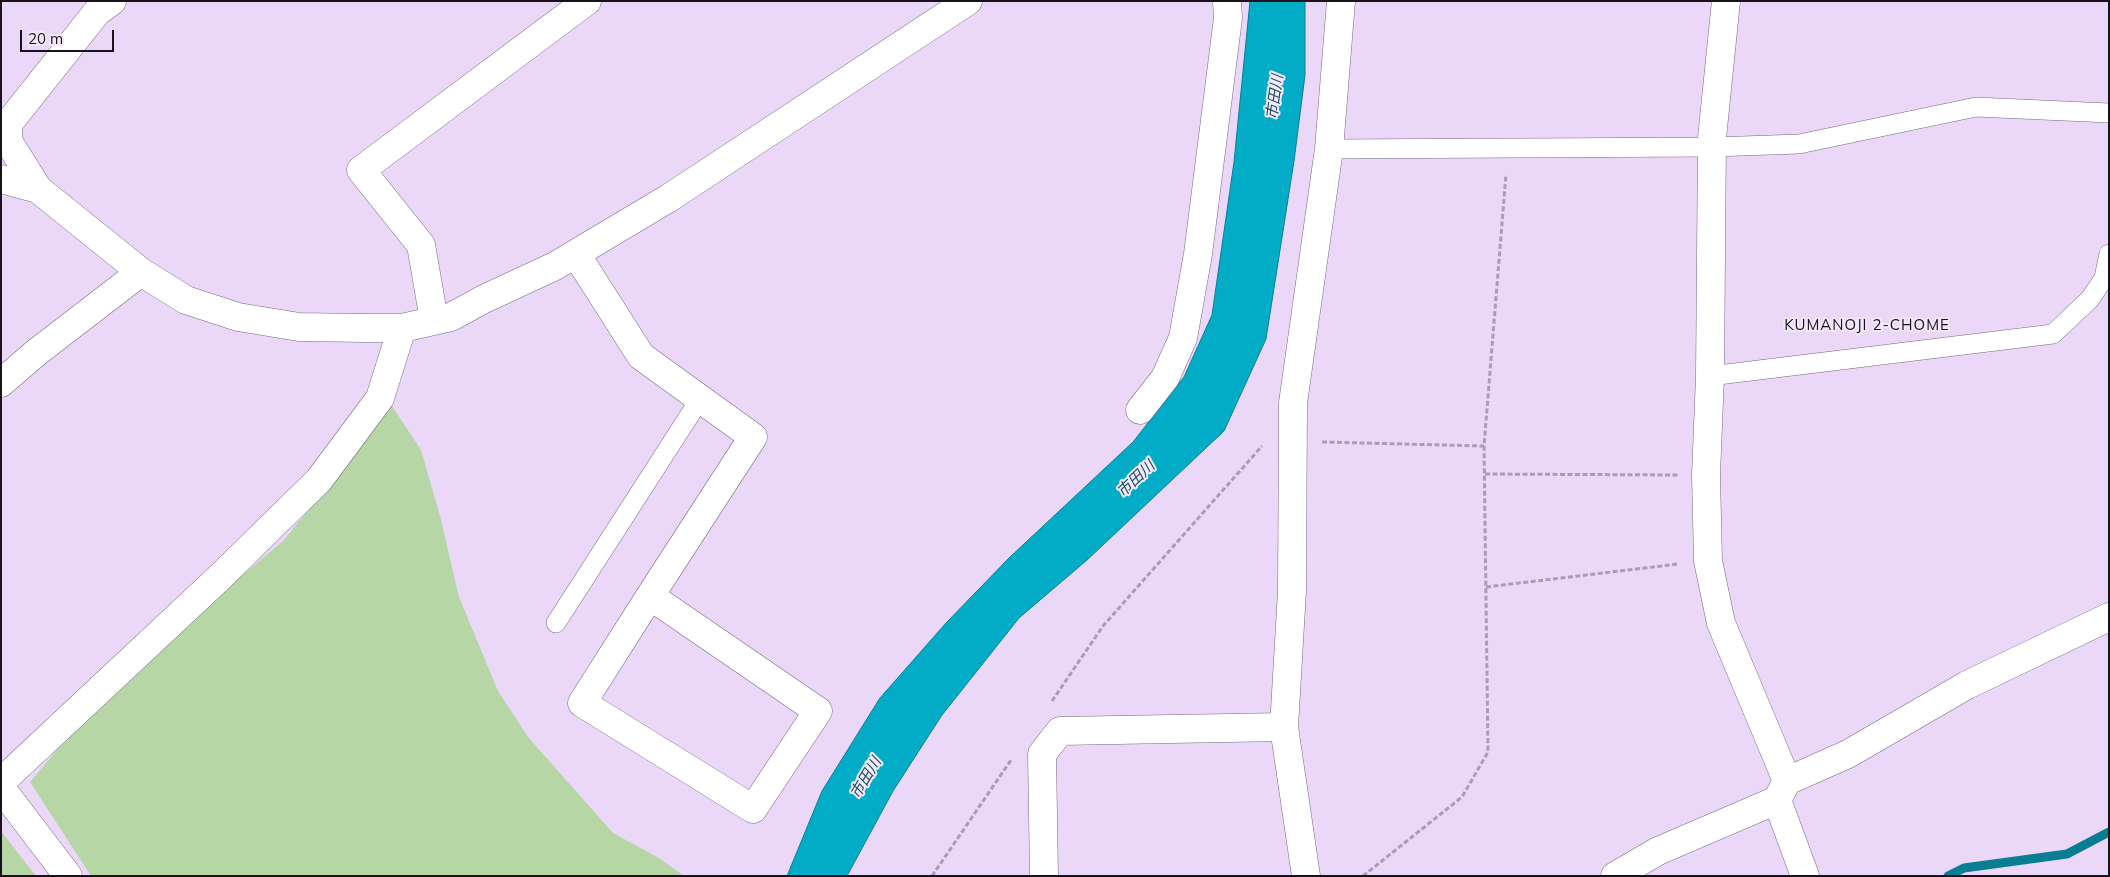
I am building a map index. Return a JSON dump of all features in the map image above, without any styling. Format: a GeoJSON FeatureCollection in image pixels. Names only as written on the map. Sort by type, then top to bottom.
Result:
{"type":"FeatureCollection","features":[{"type":"Feature","properties":{"kind":"street"},"geometry":{"type":"LineString","coordinates":[[112,1],[97,12],[8,124],[8,141],[38,189],[141,272],[186,300],[238,318],[299,327],[402,328],[451,317],[576,254],[669,198],[968,1]]}},
{"type":"Feature","properties":{"kind":"street"},"geometry":{"type":"LineString","coordinates":[[434,320],[422,245],[361,170],[587,1]]}},
{"type":"Feature","properties":{"kind":"street"},"geometry":{"type":"LineString","coordinates":[[1140,410],[1165,378],[1183,338],[1198,254],[1228,18],[1227,1]]}},
{"type":"Feature","properties":{"kind":"street"},"geometry":{"type":"LineString","coordinates":[[1306,876],[1284,727],[1292,591],[1279,441],[1293,403],[1329,149],[1341,1]]}},
{"type":"Feature","properties":{"kind":"street"},"geometry":{"type":"LineString","coordinates":[[1726,1],[1713,147],[1710,376],[1706,475],[1708,561],[1721,623],[1782,790],[1806,876]]}},
{"type":"Feature","properties":{"kind":"street"},"geometry":{"type":"LineString","coordinates":[[1,179],[38,189]]}},
{"type":"Feature","properties":{"kind":"street"},"geometry":{"type":"LineString","coordinates":[[576,254],[641,356],[753,437],[650,596],[582,703],[753,809],[818,711],[650,596]]}},
{"type":"Feature","properties":{"kind":"street"},"geometry":{"type":"LineString","coordinates":[[1,383],[37,352],[141,272]]}},
{"type":"Feature","properties":{"kind":"street"},"geometry":{"type":"LineString","coordinates":[[1,782],[220,577],[319,480],[380,398],[402,328]]}},
{"type":"Feature","properties":{"kind":"street"},"geometry":{"type":"LineString","coordinates":[[1616,876],[1658,851],[1782,790],[1967,685],[2109,617]]}},
{"type":"Feature","properties":{"kind":"street"},"geometry":{"type":"LineString","coordinates":[[1044,876],[1042,754],[1060,732],[1284,727]]}},
{"type":"Feature","properties":{"kind":"street"},"geometry":{"type":"LineString","coordinates":[[1,788],[68,876]]}},
{"type":"Feature","properties":{"kind":"lane"},"geometry":{"type":"LineString","coordinates":[[1329,149],[1713,147],[1799,144],[1976,107],[2109,113]]}},
{"type":"Feature","properties":{"kind":"lane"},"geometry":{"type":"LineString","coordinates":[[1710,376],[2054,334],[2090,298],[2104,278],[2109,254]]}},
{"type":"Feature","properties":{"kind":"lane"},"geometry":{"type":"LineString","coordinates":[[556,623],[700,399]]}},
{"type":"Feature","properties":{"kind":"path"},"geometry":{"type":"LineString","coordinates":[[1363,876],[1462,797],[1488,752],[1484,446],[1508,148]]}},
{"type":"Feature","properties":{"kind":"path"},"geometry":{"type":"LineString","coordinates":[[1048,707],[1103,626],[1249,462],[1279,441],[1484,446]]}},
{"type":"Feature","properties":{"kind":"path"},"geometry":{"type":"LineString","coordinates":[[1485,474],[1706,475]]}},
{"type":"Feature","properties":{"kind":"path"},"geometry":{"type":"LineString","coordinates":[[1486,587],[1708,561]]}},
{"type":"Feature","properties":{"kind":"path"},"geometry":{"type":"LineString","coordinates":[[932,876],[1015,755]]}},
{"type":"Feature","properties":{"kind":"green space"},"geometry":{"type":"Polygon","coordinates":[[[388,400],[421,450],[440,516],[459,597],[498,691],[528,737],[613,833],[659,858],[684,876],[91,876],[30,782],[84,718],[182,626],[283,541],[338,474],[388,400]]]}},
{"type":"Feature","properties":{"kind":"green space"},"geometry":{"type":"Polygon","coordinates":[[[1,831],[36,876],[1,876],[1,831]]]}},
{"type":"Feature","properties":{"kind":"water","name":"市田川"},"geometry":{"type":"Polygon","coordinates":[[[1250,1],[1305,1],[1305,75],[1294,161],[1266,339],[1224,431],[1087,560],[1019,618],[942,715],[893,791],[847,876],[787,876],[822,791],[880,698],[946,623],[1009,558],[1133,442],[1184,377],[1212,315],[1234,162],[1250,1]]]}},
{"type":"Feature","properties":{"kind":"waterway"},"geometry":{"type":"LineString","coordinates":[[1948,876],[1964,868],[2067,854],[2109,832]]}},
{"type":"Feature","properties":{"kind":"district","name":"KUMANOJI 2-CHOME"},"geometry":{"type":"Point","coordinates":[1867,325]}}]}
